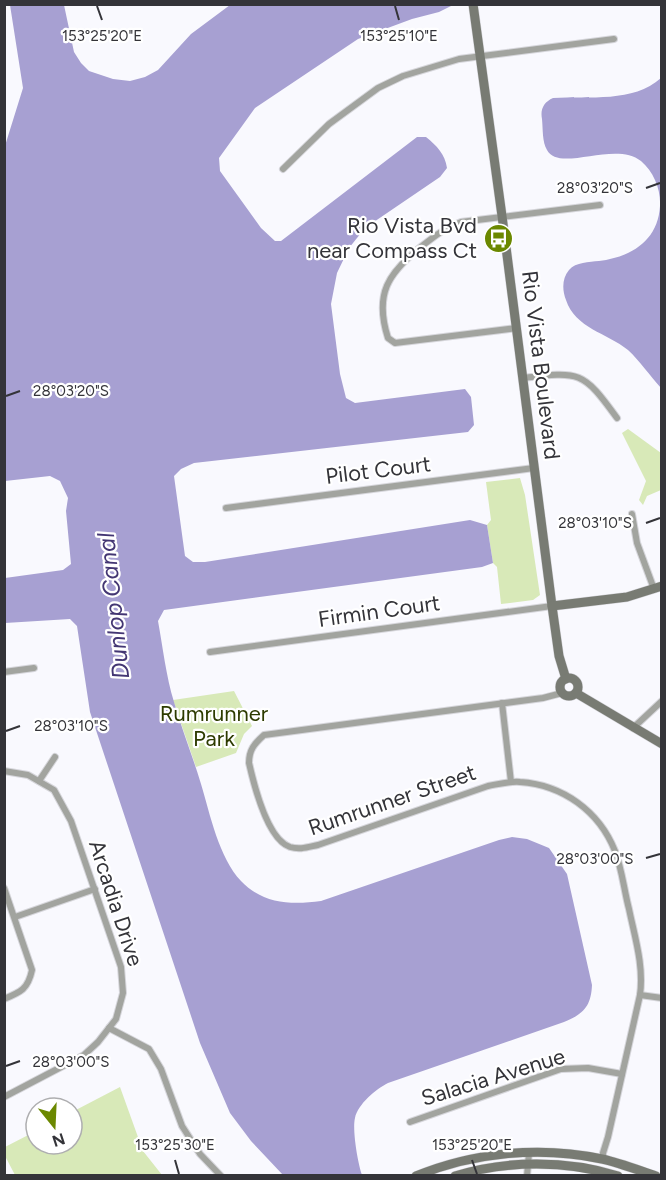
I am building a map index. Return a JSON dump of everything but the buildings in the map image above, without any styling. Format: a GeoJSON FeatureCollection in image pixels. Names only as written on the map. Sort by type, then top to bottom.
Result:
{"type":"FeatureCollection","features":[{"type":"Feature","properties":{"kind":"street","name":"Rio Vista Boulevard"},"geometry":{"type":"LineString","coordinates":[[475,4],[552,606],[559,656],[566,679]]}},
{"type":"Feature","properties":{"kind":"street"},"geometry":{"type":"LineString","coordinates":[[283,169],[329,124],[378,88],[403,76],[459,59],[481,55],[614,39]]}},
{"type":"Feature","properties":{"kind":"street"},"geometry":{"type":"LineString","coordinates":[[517,328],[395,343],[388,338],[383,311],[387,282],[405,260],[442,230],[453,225],[470,220],[600,205]]}},
{"type":"Feature","properties":{"kind":"street"},"geometry":{"type":"LineString","coordinates":[[523,378],[560,373],[585,380],[597,390],[616,418]]}},
{"type":"Feature","properties":{"kind":"street","name":"Pilot Court"},"geometry":{"type":"LineString","coordinates":[[226,508],[534,468]]}},
{"type":"Feature","properties":{"kind":"street"},"geometry":{"type":"LineString","coordinates":[[552,606],[627,597],[658,588],[638,543],[632,514]]}},
{"type":"Feature","properties":{"kind":"street","name":"Firmin Court"},"geometry":{"type":"LineString","coordinates":[[210,652],[552,606]]}},
{"type":"Feature","properties":{"kind":"street"},"geometry":{"type":"LineString","coordinates":[[4,672],[34,668]]}},
{"type":"Feature","properties":{"kind":"street"},"geometry":{"type":"LineString","coordinates":[[566,679],[572,679],[577,684],[576,693],[568,696],[562,693],[561,684],[566,679]]}},
{"type":"Feature","properties":{"kind":"street","name":"Rumrunner Street"},"geometry":{"type":"LineString","coordinates":[[562,693],[543,698],[264,735],[254,743],[249,752],[249,763],[271,830],[279,841],[290,847],[304,849],[488,786],[511,782],[542,785],[564,793],[595,817],[616,853],[639,955],[642,979],[600,1171]]}},
{"type":"Feature","properties":{"kind":"street"},"geometry":{"type":"LineString","coordinates":[[576,693],[662,744]]}},
{"type":"Feature","properties":{"kind":"street"},"geometry":{"type":"LineString","coordinates":[[633,728],[662,701]]}},
{"type":"Feature","properties":{"kind":"street"},"geometry":{"type":"LineString","coordinates":[[502,703],[511,782]]}},
{"type":"Feature","properties":{"kind":"street"},"geometry":{"type":"LineString","coordinates":[[39,782],[55,757]]}},
{"type":"Feature","properties":{"kind":"street","name":"Arcadia Drive"},"geometry":{"type":"LineString","coordinates":[[4,771],[28,775],[54,790],[71,821],[121,967],[123,993],[116,1018],[98,1042],[84,1055],[4,1097]]}},
{"type":"Feature","properties":{"kind":"street"},"geometry":{"type":"LineString","coordinates":[[4,888],[32,970],[27,986],[4,999]]}},
{"type":"Feature","properties":{"kind":"street"},"geometry":{"type":"LineString","coordinates":[[15,917],[94,890]]}},
{"type":"Feature","properties":{"kind":"street"},"geometry":{"type":"LineString","coordinates":[[640,995],[662,998]]}},
{"type":"Feature","properties":{"kind":"street"},"geometry":{"type":"LineString","coordinates":[[109,1028],[149,1049],[161,1070],[182,1126],[200,1154],[221,1176]]}},
{"type":"Feature","properties":{"kind":"street","name":"Salacia Avenue"},"geometry":{"type":"LineString","coordinates":[[410,1122],[561,1069],[588,1068],[622,1074]]}},
{"type":"Feature","properties":{"kind":"street"},"geometry":{"type":"LineString","coordinates":[[527,1176],[529,1153]]}},
{"type":"Feature","properties":{"kind":"street"},"geometry":{"type":"LineString","coordinates":[[416,1176],[463,1161],[501,1154],[556,1153],[603,1159],[656,1176]]}},
{"type":"Feature","properties":{"kind":"street"},"geometry":{"type":"LineString","coordinates":[[455,1176],[497,1166],[527,1164],[558,1165],[618,1176]]}},
{"type":"Feature","properties":{"kind":"green space"},"geometry":{"type":"Polygon","coordinates":[[[628,429],[661,453],[661,490],[647,496],[643,505],[639,500],[646,481],[622,433],[628,429]]]}},
{"type":"Feature","properties":{"kind":"green space"},"geometry":{"type":"Polygon","coordinates":[[[520,478],[525,495],[540,595],[533,600],[501,604],[497,567],[493,563],[487,525],[491,520],[486,482],[520,478]]]}},
{"type":"Feature","properties":{"kind":"green space","name":"Rumrunner Park"},"geometry":{"type":"Polygon","coordinates":[[[234,691],[252,726],[244,734],[236,753],[196,767],[173,700],[234,691]]]}},
{"type":"Feature","properties":{"kind":"green space"},"geometry":{"type":"Polygon","coordinates":[[[120,1087],[143,1151],[162,1175],[15,1175],[5,1156],[5,1147],[24,1137],[24,1156],[84,1156],[84,1106],[120,1087]]]}},
{"type":"Feature","properties":{"kind":"water","name":"Dunlop Canal"},"geometry":{"type":"Polygon","coordinates":[[[10,5],[64,5],[74,52],[81,63],[89,71],[113,79],[130,81],[158,70],[191,34],[230,5],[453,5],[439,12],[412,19],[358,39],[255,108],[219,158],[220,171],[261,228],[275,241],[281,241],[417,137],[426,137],[437,147],[447,168],[440,177],[365,228],[349,248],[337,273],[331,304],[340,374],[346,398],[355,403],[465,389],[471,397],[474,425],[468,432],[194,463],[181,469],[174,476],[185,556],[193,562],[470,520],[487,525],[493,563],[482,567],[164,610],[158,621],[171,692],[216,835],[233,871],[250,889],[278,901],[299,903],[321,901],[512,837],[527,839],[549,848],[567,874],[592,985],[588,1004],[577,1016],[564,1022],[388,1083],[378,1089],[364,1102],[355,1118],[356,1147],[362,1175],[283,1175],[251,1141],[230,1113],[200,1043],[90,712],[77,626],[70,619],[5,623],[5,578],[63,570],[71,564],[66,511],[68,498],[60,481],[50,476],[5,481],[4,149],[23,88],[10,5]]]}},
{"type":"Feature","properties":{"kind":"water"},"geometry":{"type":"Polygon","coordinates":[[[661,78],[661,388],[628,350],[584,324],[577,317],[570,309],[563,288],[567,273],[575,265],[622,256],[648,238],[654,229],[660,206],[656,182],[646,165],[630,155],[603,154],[575,158],[553,156],[544,143],[542,112],[543,106],[553,98],[624,95],[650,86],[661,78]]]}},
{"type":"Feature","properties":{"kind":"place","name":"Rio Vista Bvd near Compass Ct"},"geometry":{"type":"Point","coordinates":[498,238]}}]}
